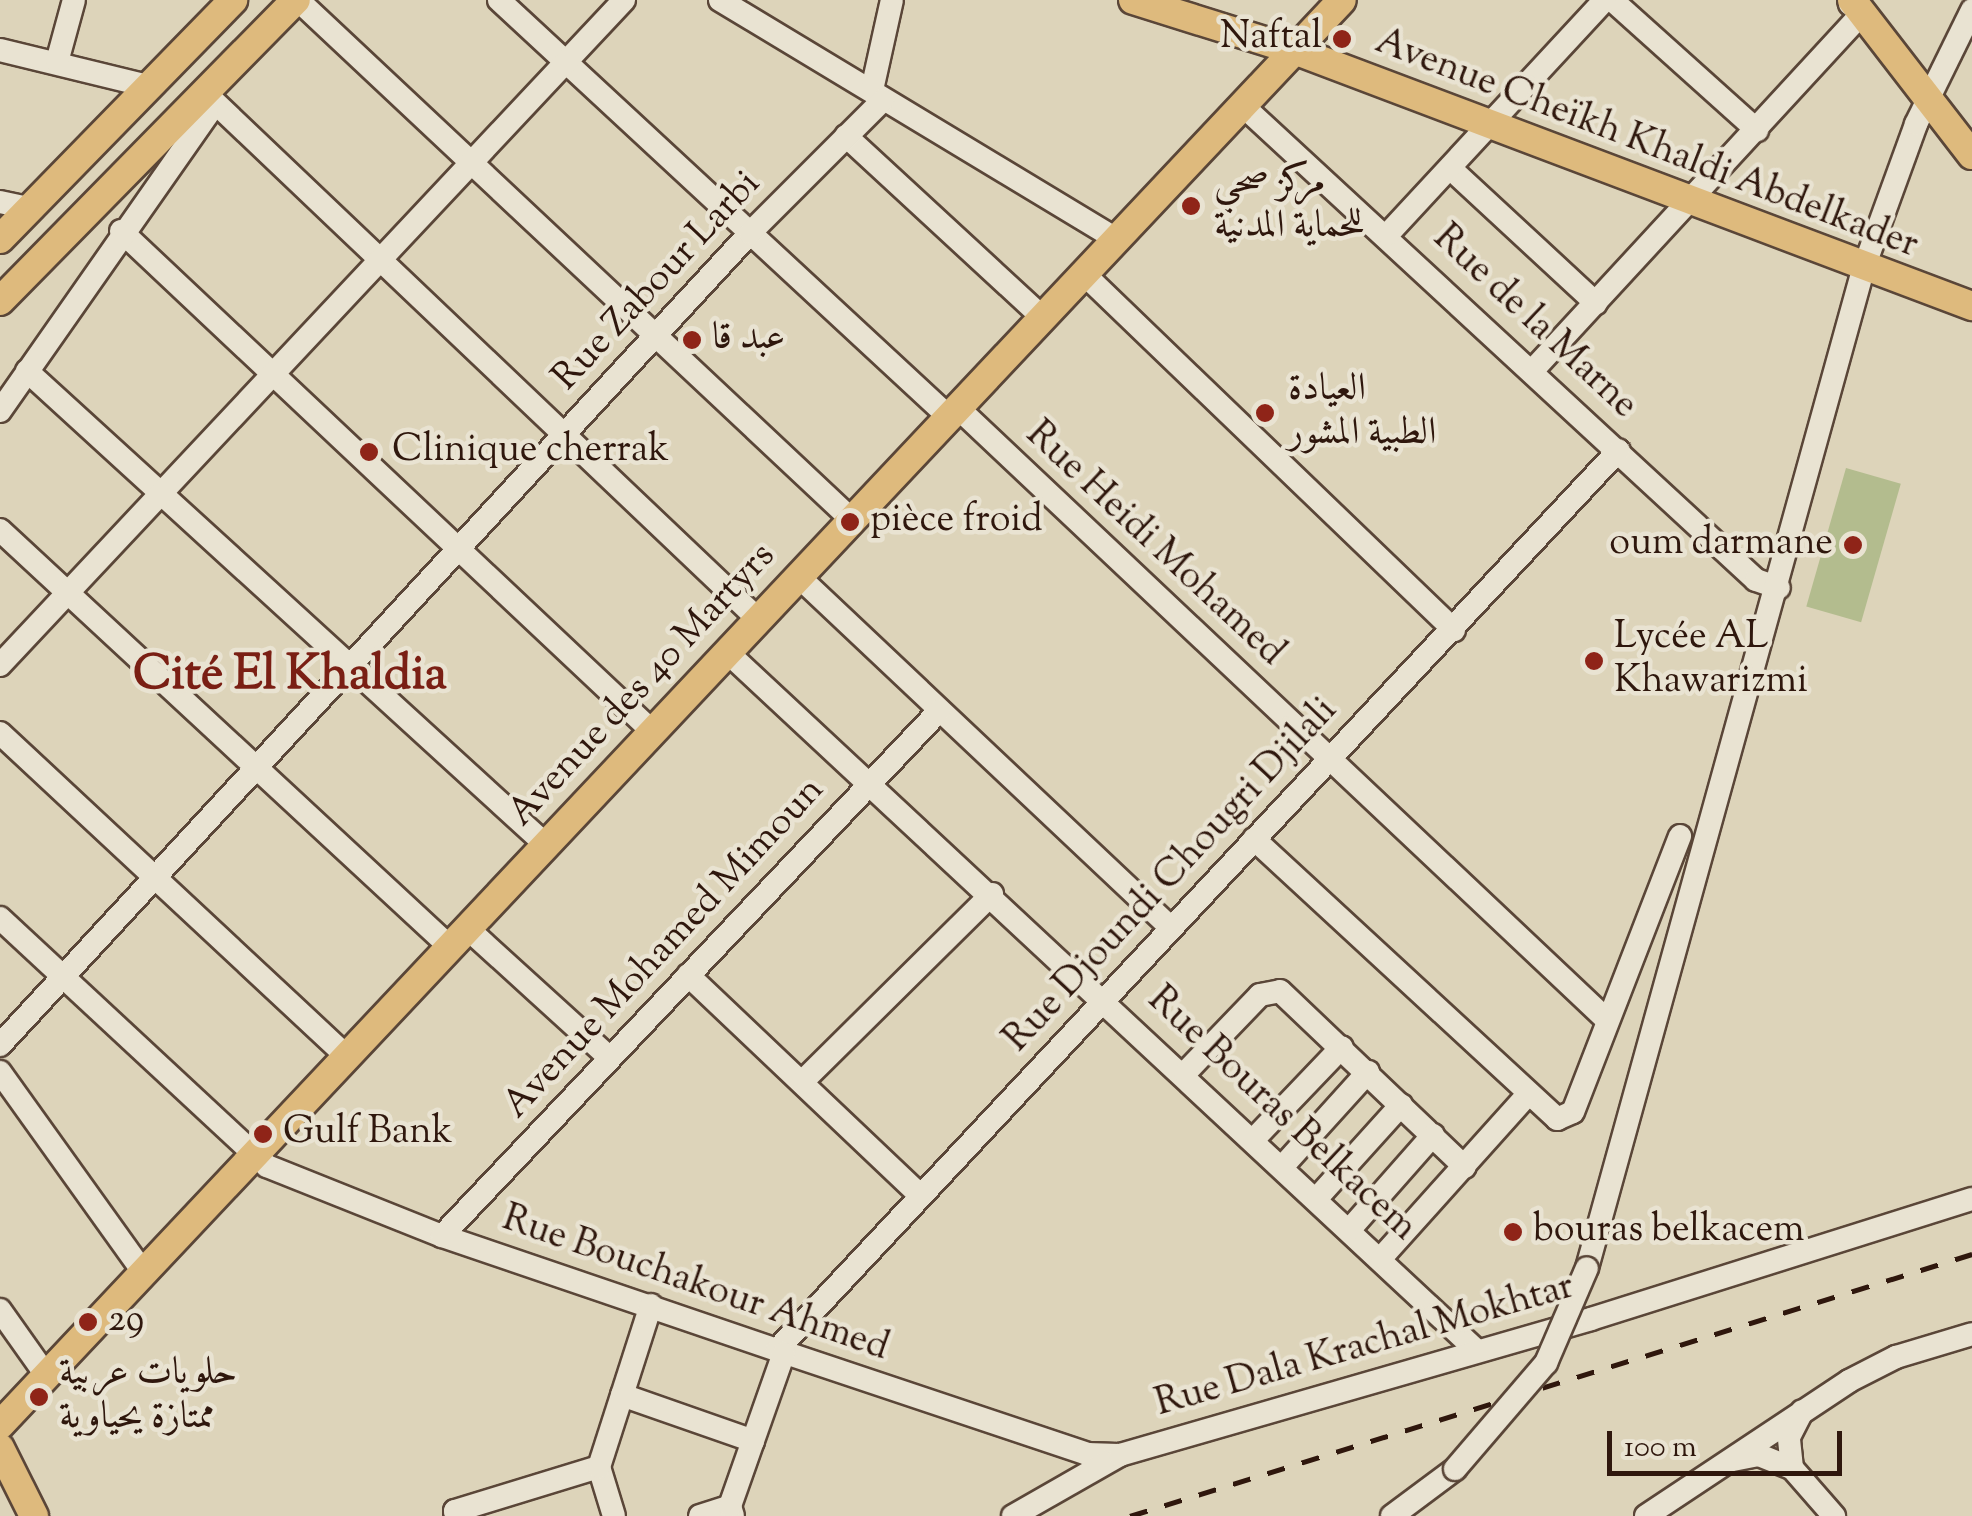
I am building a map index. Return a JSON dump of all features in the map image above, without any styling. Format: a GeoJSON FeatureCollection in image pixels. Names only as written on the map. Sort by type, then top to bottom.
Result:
{"type":"FeatureCollection","features":[{"type":"Feature","properties":{"kind":"main road"},"geometry":{"type":"LineString","coordinates":[[0,239],[232,0]]}},
{"type":"Feature","properties":{"kind":"main road"},"geometry":{"type":"LineString","coordinates":[[0,301],[297,0]]}},
{"type":"Feature","properties":{"kind":"main road","name":"Avenue Cheïkh Khaldi Abdelkader"},"geometry":{"type":"LineString","coordinates":[[1133,0],[1294,50],[1490,129],[1863,270],[1972,306]]}},
{"type":"Feature","properties":{"kind":"main road","name":"Avenue des 40 Martyrs"},"geometry":{"type":"LineString","coordinates":[[0,1424],[1342,0]]}},
{"type":"Feature","properties":{"kind":"main road"},"geometry":{"type":"LineString","coordinates":[[1859,3],[1929,84],[1972,124]]}},
{"type":"Feature","properties":{"kind":"main road"},"geometry":{"type":"LineString","coordinates":[[1929,84],[1972,155]]}},
{"type":"Feature","properties":{"kind":"main road"},"geometry":{"type":"LineString","coordinates":[[0,1448],[34,1516]]}},
{"type":"Feature","properties":{"kind":"street"},"geometry":{"type":"LineString","coordinates":[[57,62],[74,0]]}},
{"type":"Feature","properties":{"kind":"street"},"geometry":{"type":"LineString","coordinates":[[297,0],[851,519]]}},
{"type":"Feature","properties":{"kind":"street","name":"Rue Heidi Mohamed"},"geometry":{"type":"LineString","coordinates":[[499,0],[750,234],[954,412],[1608,1021]]}},
{"type":"Feature","properties":{"kind":"street"},"geometry":{"type":"LineString","coordinates":[[0,665],[624,0]]}},
{"type":"Feature","properties":{"kind":"street"},"geometry":{"type":"LineString","coordinates":[[720,0],[1114,238]]}},
{"type":"Feature","properties":{"kind":"street"},"geometry":{"type":"LineString","coordinates":[[878,95],[892,0]]}},
{"type":"Feature","properties":{"kind":"street"},"geometry":{"type":"LineString","coordinates":[[1388,234],[1609,0],[1757,130]]}},
{"type":"Feature","properties":{"kind":"street"},"geometry":{"type":"LineString","coordinates":[[1392,1516],[1454,1469],[1546,1363],[1587,1268],[1779,588],[1863,270],[1929,84],[1966,0]]}},
{"type":"Feature","properties":{"kind":"street"},"geometry":{"type":"LineString","coordinates":[[1533,370],[1757,130],[1859,3]]}},
{"type":"Feature","properties":{"kind":"street"},"geometry":{"type":"LineString","coordinates":[[1929,84],[1972,10]]}},
{"type":"Feature","properties":{"kind":"street"},"geometry":{"type":"LineString","coordinates":[[0,50],[148,86]]}},
{"type":"Feature","properties":{"kind":"street"},"geometry":{"type":"LineString","coordinates":[[0,411],[121,231],[207,115],[205,93]]}},
{"type":"Feature","properties":{"kind":"street"},"geometry":{"type":"LineString","coordinates":[[205,93],[758,620]]}},
{"type":"Feature","properties":{"kind":"street","name":"Rue Zabour Larbi"},"geometry":{"type":"LineString","coordinates":[[0,1045],[59,976],[750,234],[846,136],[878,95]]}},
{"type":"Feature","properties":{"kind":"street","name":"Rue de la Marne"},"geometry":{"type":"LineString","coordinates":[[1242,104],[1388,234],[1756,580],[1779,588]]}},
{"type":"Feature","properties":{"kind":"street"},"geometry":{"type":"LineString","coordinates":[[846,136],[1042,317]]}},
{"type":"Feature","properties":{"kind":"street"},"geometry":{"type":"LineString","coordinates":[[1450,168],[1596,303]]}},
{"type":"Feature","properties":{"kind":"street"},"geometry":{"type":"LineString","coordinates":[[0,202],[29,208]]}},
{"type":"Feature","properties":{"kind":"street"},"geometry":{"type":"LineString","coordinates":[[121,231],[652,731]]}},
{"type":"Feature","properties":{"kind":"street"},"geometry":{"type":"LineString","coordinates":[[1082,273],[1454,630]]}},
{"type":"Feature","properties":{"kind":"street"},"geometry":{"type":"LineString","coordinates":[[27,370],[545,844]]}},
{"type":"Feature","properties":{"kind":"street","name":"Rue Djoundi Chougri Djilali"},"geometry":{"type":"LineString","coordinates":[[780,1352],[1105,998],[1619,450]]}},
{"type":"Feature","properties":{"kind":"street"},"geometry":{"type":"LineString","coordinates":[[0,530],[254,768],[610,1058]]}},
{"type":"Feature","properties":{"kind":"street"},"geometry":{"type":"LineString","coordinates":[[798,576],[1171,928]]}},
{"type":"Feature","properties":{"kind":"street","name":"Rue Bouras Belkacem"},"geometry":{"type":"LineString","coordinates":[[728,652],[1105,998],[1475,1349]]}},
{"type":"Feature","properties":{"kind":"street","name":"Avenue Mohamed Mimoun"},"geometry":{"type":"LineString","coordinates":[[442,1236],[939,711]]}},
{"type":"Feature","properties":{"kind":"street"},"geometry":{"type":"LineString","coordinates":[[0,733],[348,1057]]}},
{"type":"Feature","properties":{"kind":"street"},"geometry":{"type":"LineString","coordinates":[[1254,839],[1557,1119],[1573,1112],[1680,836]]}},
{"type":"Feature","properties":{"kind":"street"},"geometry":{"type":"LineString","coordinates":[[803,1081],[992,894]]}},
{"type":"Feature","properties":{"kind":"street","name":"Rue Bouchakour Ahmed"},"geometry":{"type":"LineString","coordinates":[[0,918],[254,1156],[442,1236],[1086,1454],[1120,1455]]}},
{"type":"Feature","properties":{"kind":"street"},"geometry":{"type":"LineString","coordinates":[[688,975],[921,1196]]}},
{"type":"Feature","properties":{"kind":"street"},"geometry":{"type":"LineString","coordinates":[[1185,1073],[1260,995],[1273,991],[1292,998],[1465,1166]]}},
{"type":"Feature","properties":{"kind":"street"},"geometry":{"type":"LineString","coordinates":[[1254,1139],[1342,1047]]}},
{"type":"Feature","properties":{"kind":"street"},"geometry":{"type":"LineString","coordinates":[[0,1072],[143,1272]]}},
{"type":"Feature","properties":{"kind":"street"},"geometry":{"type":"LineString","coordinates":[[1283,1166],[1368,1072]]}},
{"type":"Feature","properties":{"kind":"street"},"geometry":{"type":"LineString","coordinates":[[1382,1257],[1529,1093]]}},
{"type":"Feature","properties":{"kind":"street"},"geometry":{"type":"LineString","coordinates":[[1318,1197],[1402,1105]]}},
{"type":"Feature","properties":{"kind":"street"},"geometry":{"type":"LineString","coordinates":[[1351,1228],[1434,1136]]}},
{"type":"Feature","properties":{"kind":"street","name":"Rue Dala Krachal Mokhtar"},"geometry":{"type":"LineString","coordinates":[[1120,1455],[1972,1199]]}},
{"type":"Feature","properties":{"kind":"street"},"geometry":{"type":"LineString","coordinates":[[614,1516],[600,1467],[651,1306]]}},
{"type":"Feature","properties":{"kind":"street"},"geometry":{"type":"LineString","coordinates":[[0,1310],[46,1376]]}},
{"type":"Feature","properties":{"kind":"street"},"geometry":{"type":"LineString","coordinates":[[1646,1516],[1805,1406],[1896,1357],[1972,1334]]}},
{"type":"Feature","properties":{"kind":"street"},"geometry":{"type":"LineString","coordinates":[[700,1516],[731,1511],[780,1352]]}},
{"type":"Feature","properties":{"kind":"street"},"geometry":{"type":"LineString","coordinates":[[622,1395],[753,1442]]}},
{"type":"Feature","properties":{"kind":"street"},"geometry":{"type":"LineString","coordinates":[[1792,1468],[1789,1436],[1805,1406]]}},
{"type":"Feature","properties":{"kind":"street"},"geometry":{"type":"LineString","coordinates":[[1013,1516],[1120,1455]]}},
{"type":"Feature","properties":{"kind":"street"},"geometry":{"type":"LineString","coordinates":[[1730,1460],[1759,1455],[1792,1468],[1834,1516]]}},
{"type":"Feature","properties":{"kind":"street"},"geometry":{"type":"LineString","coordinates":[[455,1514],[600,1467]]}},
{"type":"Feature","properties":{"kind":"green space","name":"oum darmane"},"geometry":{"type":"Polygon","coordinates":[[[1846,468],[1901,484],[1861,622],[1806,606],[1846,468]]]}},
{"type":"Feature","properties":{"kind":"railway"},"geometry":{"type":"LineString","coordinates":[[1130,1516],[1972,1254]]}},
{"type":"Feature","properties":{"kind":"place","name":"Naftal"},"geometry":{"type":"Point","coordinates":[1342,39]}},
{"type":"Feature","properties":{"kind":"place","name":"مركز صحي للحماية المدنية"},"geometry":{"type":"Point","coordinates":[1191,206]}},
{"type":"Feature","properties":{"kind":"place","name":"عبد قا"},"geometry":{"type":"Point","coordinates":[692,340]}},
{"type":"Feature","properties":{"kind":"place","name":"العيادة الطبية المشور"},"geometry":{"type":"Point","coordinates":[1265,413]}},
{"type":"Feature","properties":{"kind":"place","name":"Clinique cherrak"},"geometry":{"type":"Point","coordinates":[369,452]}},
{"type":"Feature","properties":{"kind":"place","name":"pièce froid"},"geometry":{"type":"Point","coordinates":[850,522]}},
{"type":"Feature","properties":{"kind":"place","name":"oum darmane"},"geometry":{"type":"Point","coordinates":[1853,545]}},
{"type":"Feature","properties":{"kind":"place","name":"Lycée AL Khawarizmi"},"geometry":{"type":"Point","coordinates":[1594,661]}},
{"type":"Feature","properties":{"kind":"place","name":"Gulf Bank"},"geometry":{"type":"Point","coordinates":[263,1134]}},
{"type":"Feature","properties":{"kind":"place","name":"bouras belkacem"},"geometry":{"type":"Point","coordinates":[1513,1232]}},
{"type":"Feature","properties":{"kind":"place","name":"29"},"geometry":{"type":"Point","coordinates":[88,1322]}},
{"type":"Feature","properties":{"kind":"place","name":"حلويات عربية ممتازة يحياوية"},"geometry":{"type":"Point","coordinates":[39,1397]}},
{"type":"Feature","properties":{"kind":"district","name":"Cité El Khaldia"},"geometry":{"type":"Point","coordinates":[290,677]}}]}
